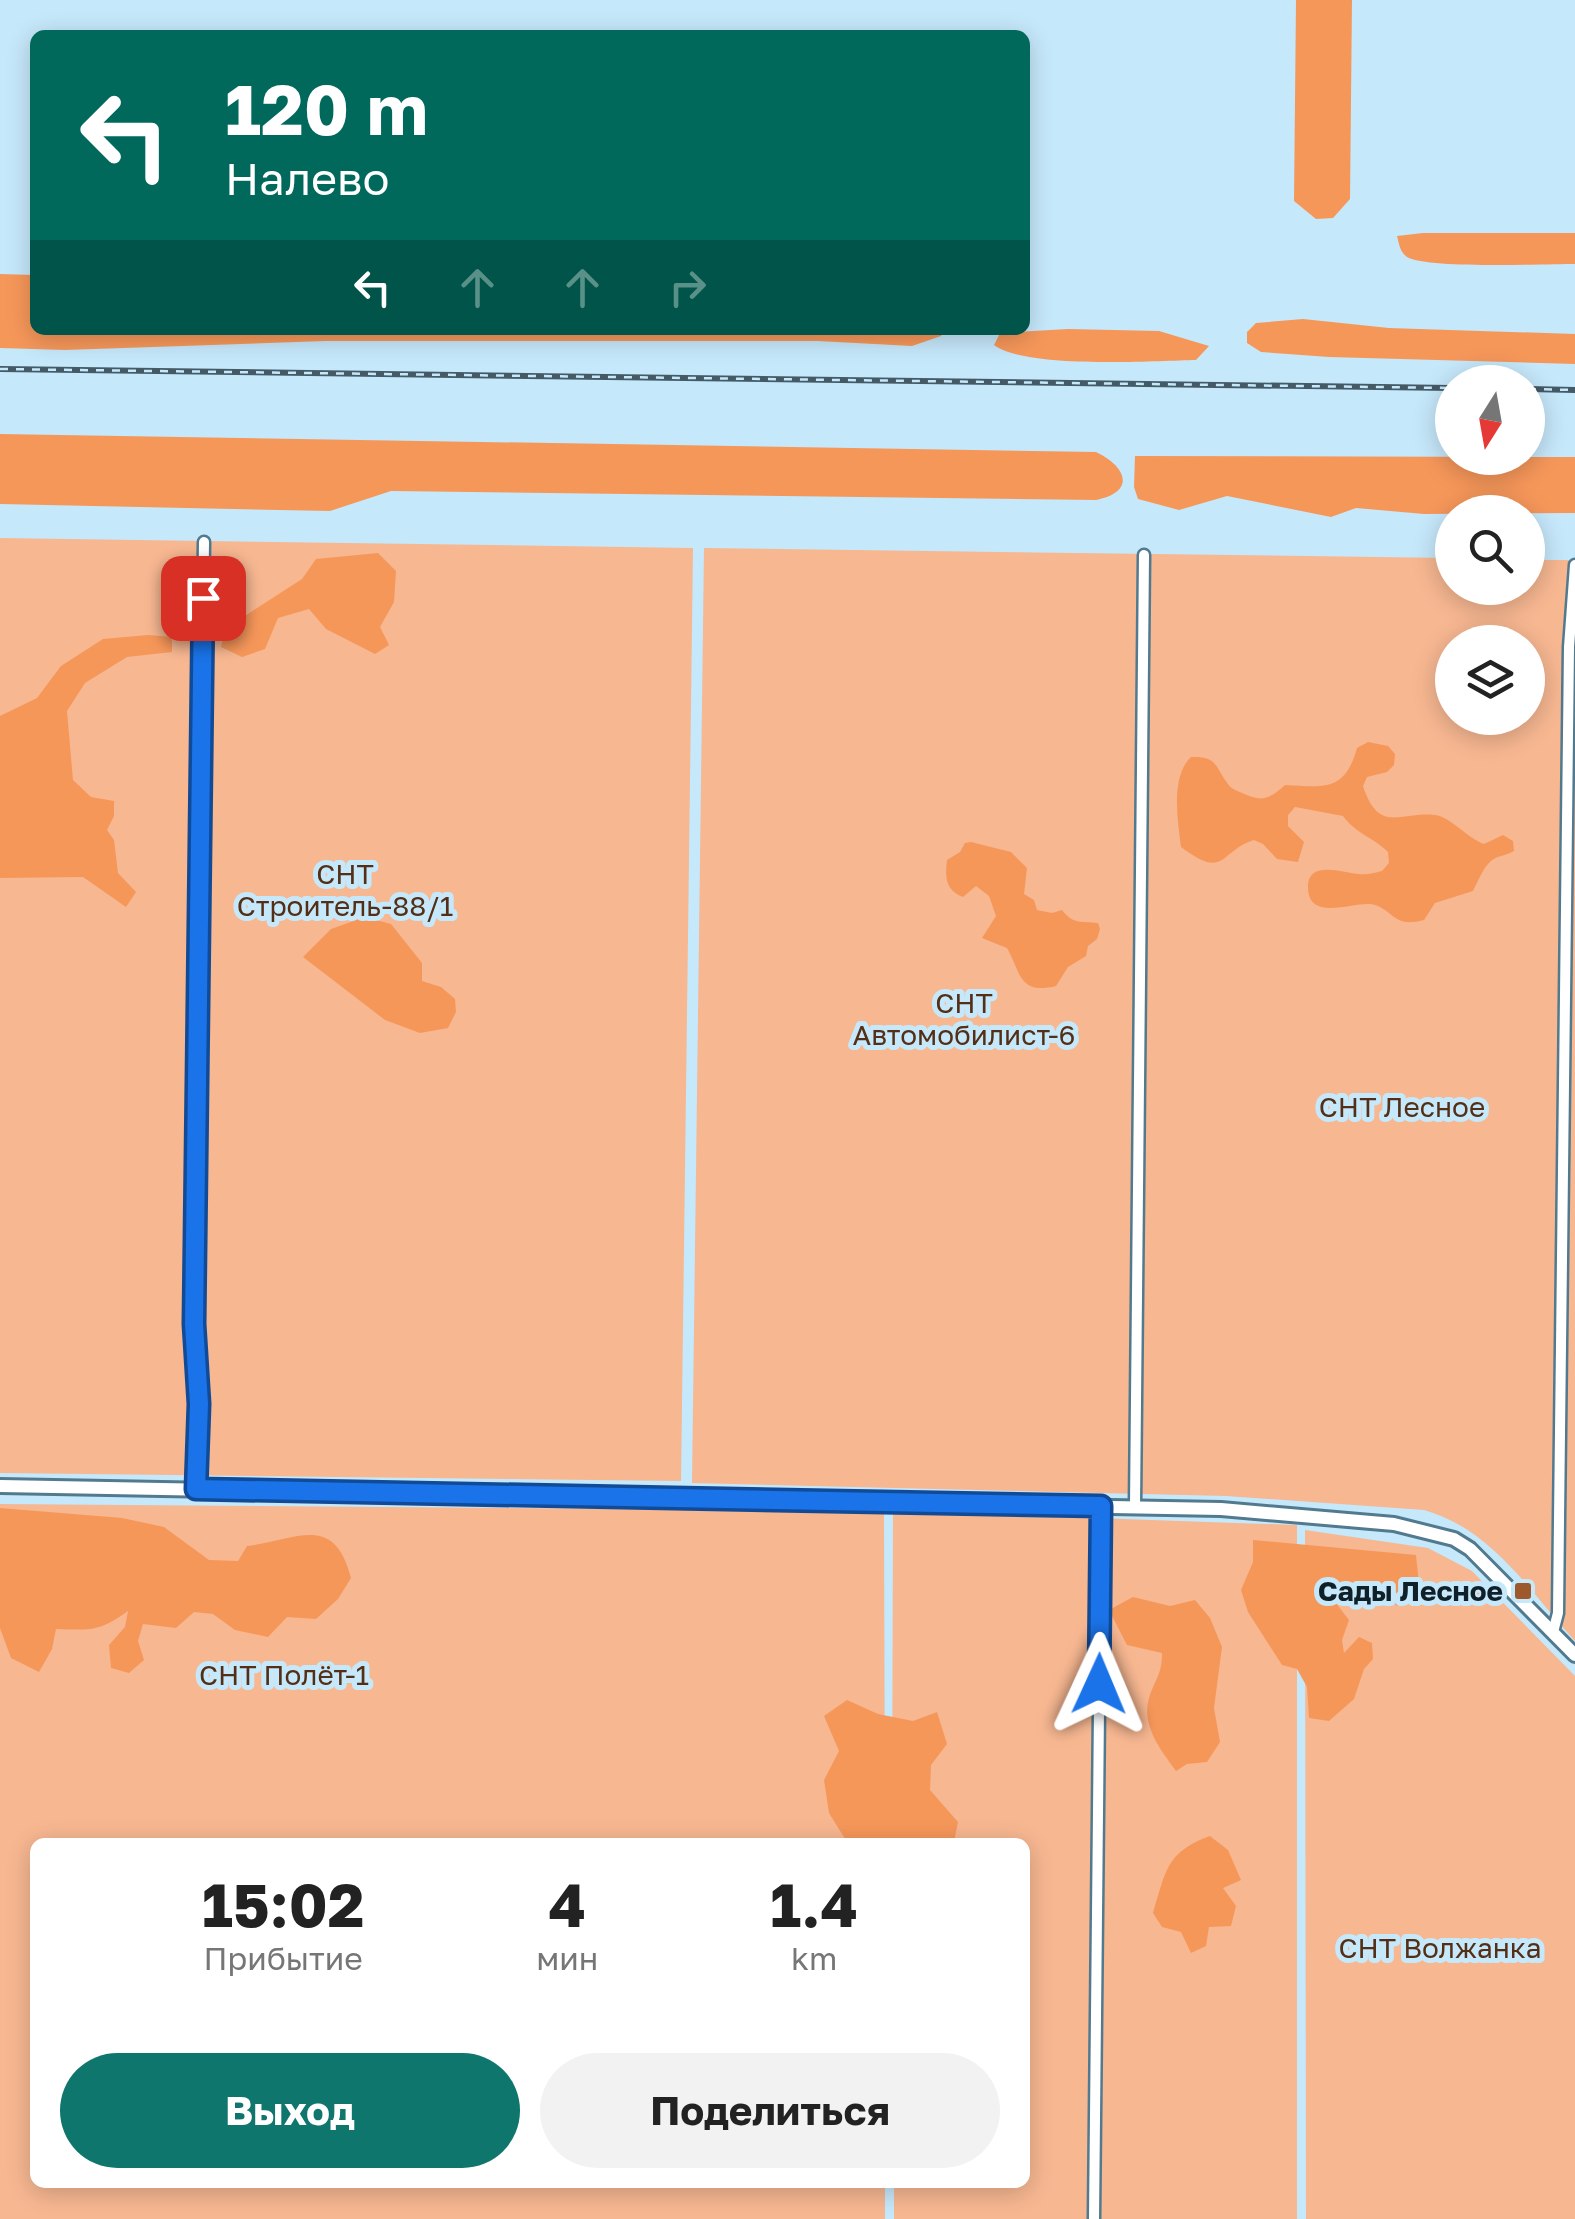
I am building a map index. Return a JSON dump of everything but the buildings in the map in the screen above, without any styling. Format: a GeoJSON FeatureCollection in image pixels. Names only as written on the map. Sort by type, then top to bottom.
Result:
{"type":"FeatureCollection","features":[{"type":"Feature","properties":{"kind":"street"},"geometry":{"type":"LineString","coordinates":[[196,1489],[199,1404],[194,1324],[204,542]]}},
{"type":"Feature","properties":{"kind":"street"},"geometry":{"type":"LineString","coordinates":[[1135,1506],[1144,555]]}},
{"type":"Feature","properties":{"kind":"street"},"geometry":{"type":"LineString","coordinates":[[1553,1632],[1558,1613],[1560,1520],[1569,647],[1575,566]]}},
{"type":"Feature","properties":{"kind":"street"},"geometry":{"type":"LineString","coordinates":[[0,1486],[1221,1508],[1394,1524],[1436,1532],[1470,1549],[1575,1654]]}},
{"type":"Feature","properties":{"kind":"street"},"geometry":{"type":"LineString","coordinates":[[1094,2219],[1101,1506]]}},
{"type":"Feature","properties":{"kind":"green space","name":"СНТ Строитель-88/1"},"geometry":{"type":"Polygon","coordinates":[[[0,538],[693,548],[681,1481],[0,1473],[0,538]]]}},
{"type":"Feature","properties":{"kind":"green space","name":"СНТ Автомобилист-6"},"geometry":{"type":"Polygon","coordinates":[[[704,548],[1435,558],[1435,605],[1545,605],[1545,560],[1575,560],[1575,1641],[1508,1564],[1448,1519],[1424,1510],[1226,1496],[692,1483],[704,548]]]}},
{"type":"Feature","properties":{"kind":"green space","name":"СНТ Полёт-1"},"geometry":{"type":"Polygon","coordinates":[[[0,1504],[884,1511],[885,1838],[30,1838],[30,2188],[885,2188],[885,2219],[0,2219],[0,1504]]]}},
{"type":"Feature","properties":{"kind":"green space"},"geometry":{"type":"Polygon","coordinates":[[[893,1511],[1297,1525],[1297,2219],[894,2219],[894,2188],[1030,2188],[1030,1838],[892,1838],[893,1511]]]}},
{"type":"Feature","properties":{"kind":"green space","name":"СНТ Волжанка"},"geometry":{"type":"Polygon","coordinates":[[[1305,1530],[1428,1548],[1472,1571],[1575,1676],[1575,2219],[1306,2219],[1305,1530]]]}},
{"type":"Feature","properties":{"kind":"shaded area"},"geometry":{"type":"Polygon","coordinates":[[[1296,0],[1352,0],[1350,199],[1333,218],[1316,219],[1294,201],[1296,0]]]}},
{"type":"Feature","properties":{"kind":"shaded area"},"geometry":{"type":"Polygon","coordinates":[[[1575,233],[1575,264],[1461,264],[1407,257],[1397,236],[1575,233]]]}},
{"type":"Feature","properties":{"kind":"shaded area"},"geometry":{"type":"Polygon","coordinates":[[[0,274],[30,275],[30,335],[942,335],[912,346],[818,341],[325,341],[65,350],[0,348],[0,274]]]}},
{"type":"Feature","properties":{"kind":"shaded area"},"geometry":{"type":"Polygon","coordinates":[[[1303,319],[1389,328],[1575,334],[1575,364],[1329,357],[1261,352],[1247,343],[1247,332],[1256,323],[1303,319]]]}},
{"type":"Feature","properties":{"kind":"shaded area"},"geometry":{"type":"Polygon","coordinates":[[[1030,331],[1159,331],[1209,346],[1196,360],[1121,362],[1033,358],[994,345],[999,335],[1030,335],[1030,331]]]}},
{"type":"Feature","properties":{"kind":"shaded area"},"geometry":{"type":"Polygon","coordinates":[[[0,434],[1096,452],[1114,464],[1123,478],[1118,491],[1096,500],[391,491],[330,511],[0,504],[0,434]]]}},
{"type":"Feature","properties":{"kind":"shaded area"},"geometry":{"type":"Polygon","coordinates":[[[1135,456],[1435,457],[1435,475],[1545,475],[1545,457],[1575,457],[1575,513],[1545,513],[1545,495],[1435,495],[1435,514],[1356,508],[1331,517],[1227,496],[1179,510],[1138,499],[1134,487],[1135,456]]]}},
{"type":"Feature","properties":{"kind":"shaded area"},"geometry":{"type":"Polygon","coordinates":[[[378,553],[396,571],[394,602],[380,627],[389,645],[375,654],[326,629],[309,609],[278,618],[265,649],[242,657],[221,647],[226,628],[302,579],[316,559],[378,553]]]}},
{"type":"Feature","properties":{"kind":"shaded area"},"geometry":{"type":"Polygon","coordinates":[[[172,637],[172,652],[127,657],[85,683],[67,711],[73,780],[91,797],[114,801],[114,816],[107,830],[114,840],[118,873],[136,892],[126,907],[83,877],[0,878],[0,716],[37,698],[61,666],[103,639],[172,637]]]}},
{"type":"Feature","properties":{"kind":"shaded area"},"geometry":{"type":"Polygon","coordinates":[[[1368,742],[1388,746],[1395,754],[1394,765],[1387,772],[1367,777],[1363,786],[1376,811],[1392,817],[1435,815],[1484,844],[1503,835],[1513,841],[1514,851],[1489,862],[1473,891],[1435,903],[1424,920],[1401,921],[1382,908],[1367,904],[1325,908],[1310,899],[1309,879],[1313,873],[1328,870],[1368,874],[1382,871],[1389,863],[1388,852],[1343,816],[1295,807],[1288,815],[1288,826],[1304,842],[1298,862],[1277,859],[1254,840],[1215,863],[1181,847],[1178,787],[1191,757],[1211,761],[1234,789],[1265,798],[1285,785],[1322,786],[1339,780],[1357,748],[1368,742]]]}},
{"type":"Feature","properties":{"kind":"shaded area"},"geometry":{"type":"Polygon","coordinates":[[[971,842],[1011,852],[1027,868],[1024,894],[1034,900],[1037,910],[1062,910],[1074,920],[1098,923],[1097,939],[1088,946],[1086,956],[1068,967],[1056,986],[1028,985],[1007,948],[982,938],[996,916],[989,896],[976,886],[963,897],[950,887],[947,860],[971,842]]]}},
{"type":"Feature","properties":{"kind":"shaded area"},"geometry":{"type":"Polygon","coordinates":[[[365,917],[391,924],[422,963],[422,981],[441,987],[455,999],[456,1012],[448,1028],[420,1033],[385,1020],[303,957],[331,929],[365,917]]]}},
{"type":"Feature","properties":{"kind":"shaded area"},"geometry":{"type":"Polygon","coordinates":[[[0,1508],[122,1518],[164,1527],[209,1560],[238,1561],[247,1546],[297,1536],[324,1537],[344,1557],[351,1578],[338,1599],[316,1619],[287,1617],[268,1637],[235,1630],[213,1614],[194,1612],[176,1628],[143,1624],[138,1641],[144,1660],[129,1673],[111,1668],[109,1645],[125,1627],[128,1611],[94,1628],[56,1629],[52,1649],[39,1672],[11,1658],[0,1628],[0,1508]]]}},
{"type":"Feature","properties":{"kind":"shaded area"},"geometry":{"type":"Polygon","coordinates":[[[1253,1540],[1416,1555],[1419,1584],[1397,1606],[1381,1594],[1365,1589],[1328,1593],[1349,1620],[1342,1640],[1344,1653],[1359,1637],[1372,1643],[1373,1659],[1364,1669],[1354,1699],[1329,1721],[1309,1718],[1307,1687],[1297,1669],[1282,1665],[1248,1612],[1241,1590],[1253,1562],[1253,1540]]]}},
{"type":"Feature","properties":{"kind":"shaded area"},"geometry":{"type":"Polygon","coordinates":[[[1133,1597],[1170,1606],[1195,1600],[1210,1618],[1222,1647],[1214,1708],[1220,1742],[1207,1762],[1187,1764],[1176,1771],[1154,1737],[1147,1708],[1162,1653],[1127,1645],[1109,1610],[1133,1597]]]}},
{"type":"Feature","properties":{"kind":"shaded area"},"geometry":{"type":"Polygon","coordinates":[[[847,1700],[878,1714],[913,1721],[937,1712],[947,1744],[931,1765],[930,1790],[958,1822],[955,1838],[845,1838],[829,1813],[824,1780],[839,1751],[824,1716],[847,1700]]]}},
{"type":"Feature","properties":{"kind":"shaded area"},"geometry":{"type":"Polygon","coordinates":[[[1210,1836],[1228,1850],[1241,1880],[1223,1888],[1236,1906],[1231,1926],[1209,1927],[1206,1946],[1191,1953],[1181,1932],[1162,1927],[1153,1913],[1165,1874],[1176,1856],[1210,1836]]]}},
{"type":"Feature","properties":{"kind":"railway"},"geometry":{"type":"LineString","coordinates":[[0,369],[1435,388]]}},
{"type":"Feature","properties":{"kind":"railway"},"geometry":{"type":"LineString","coordinates":[[1545,389],[1575,390]]}},
{"type":"Feature","properties":{"kind":"place","name":"Сады Лесное"},"geometry":{"type":"Point","coordinates":[1523,1591]}},
{"type":"Feature","properties":{"kind":"route"},"geometry":{"type":"LineString","coordinates":[[203,598],[194,1324],[199,1404],[196,1489],[1101,1506],[1099,1684]]}},
{"type":"Feature","properties":{"kind":"park label","name":"СНТ Лесное"},"geometry":{"type":"Point","coordinates":[1402,1107]}}]}
